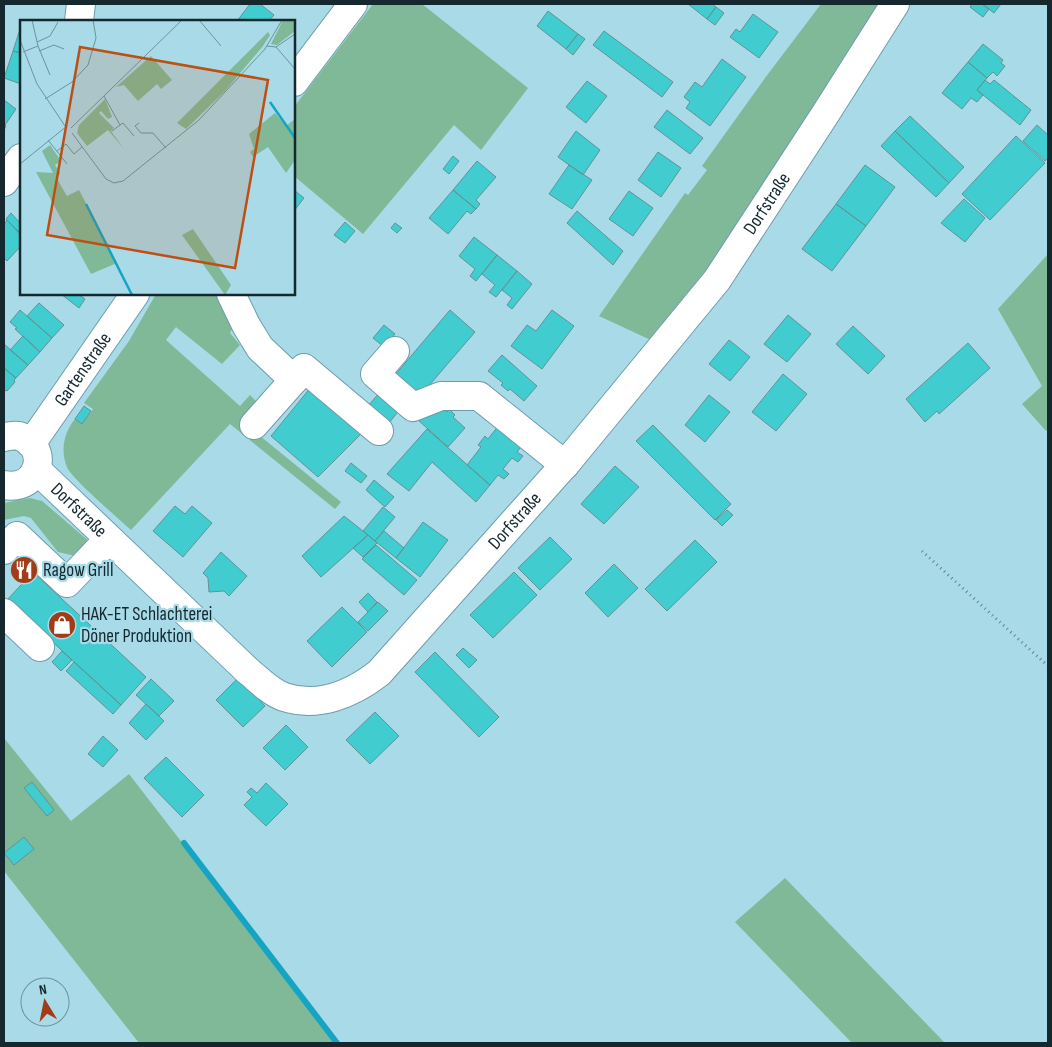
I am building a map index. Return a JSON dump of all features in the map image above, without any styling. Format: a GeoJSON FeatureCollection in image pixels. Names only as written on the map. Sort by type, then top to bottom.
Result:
{"type":"FeatureCollection","features":[{"type":"Feature","properties":{"kind":"street"},"geometry":{"type":"LineString","coordinates":[[79,20],[81,4]]}},
{"type":"Feature","properties":{"kind":"street"},"geometry":{"type":"LineString","coordinates":[[295,81],[353,4]]}},
{"type":"Feature","properties":{"kind":"street","name":"Dorfstraße"},"geometry":{"type":"LineString","coordinates":[[37,470],[248,672],[269,688],[283,696],[312,702],[346,694],[364,685],[379,673],[565,465],[717,280],[895,4]]}},
{"type":"Feature","properties":{"kind":"street"},"geometry":{"type":"LineString","coordinates":[[4,182],[20,159]]}},
{"type":"Feature","properties":{"kind":"street","name":"Gartenstraße"},"geometry":{"type":"LineString","coordinates":[[31,444],[134,295]]}},
{"type":"Feature","properties":{"kind":"street"},"geometry":{"type":"LineString","coordinates":[[231,295],[260,348],[294,380]]}},
{"type":"Feature","properties":{"kind":"street"},"geometry":{"type":"LineString","coordinates":[[395,351],[374,374],[413,407],[441,396],[479,396],[565,465]]}},
{"type":"Feature","properties":{"kind":"street"},"geometry":{"type":"LineString","coordinates":[[254,425],[304,368],[379,431]]}},
{"type":"Feature","properties":{"kind":"street"},"geometry":{"type":"LineString","coordinates":[[4,437],[19,436],[31,444],[37,454],[37,470],[27,482],[13,487],[4,485]]}},
{"type":"Feature","properties":{"kind":"street"},"geometry":{"type":"LineString","coordinates":[[4,550],[17,536],[67,583],[108,539]]}},
{"type":"Feature","properties":{"kind":"street"},"geometry":{"type":"LineString","coordinates":[[4,613],[40,646]]}},
{"type":"Feature","properties":{"kind":"path"},"geometry":{"type":"LineString","coordinates":[[922,551],[1048,666]]}},
{"type":"Feature","properties":{"kind":"green space"},"geometry":{"type":"Polygon","coordinates":[[[373,4],[422,4],[528,88],[481,150],[454,125],[363,234],[295,177],[295,106],[373,4]]]}},
{"type":"Feature","properties":{"kind":"green space"},"geometry":{"type":"Polygon","coordinates":[[[821,4],[884,4],[761,199],[655,342],[599,316],[685,193],[688,195],[707,170],[702,166],[821,4]]]}},
{"type":"Feature","properties":{"kind":"green space"},"geometry":{"type":"Polygon","coordinates":[[[1048,254],[1048,429],[1046,431],[1022,404],[1042,386],[998,309],[1048,254]]]}},
{"type":"Feature","properties":{"kind":"green space"},"geometry":{"type":"Polygon","coordinates":[[[155,295],[224,295],[235,323],[230,333],[240,345],[222,364],[176,327],[166,340],[240,406],[250,395],[261,406],[248,426],[341,502],[335,509],[230,424],[131,530],[70,472],[64,455],[64,442],[71,424],[75,419],[82,424],[93,409],[84,403],[129,341],[155,295]]]}},
{"type":"Feature","properties":{"kind":"green space"},"geometry":{"type":"Polygon","coordinates":[[[30,498],[42,501],[90,542],[80,557],[58,552],[31,518],[24,516],[4,520],[4,503],[30,498]]]}},
{"type":"Feature","properties":{"kind":"green space"},"geometry":{"type":"Polygon","coordinates":[[[4,738],[71,821],[129,774],[337,1043],[139,1043],[4,871],[4,738]]]}},
{"type":"Feature","properties":{"kind":"green space"},"geometry":{"type":"Polygon","coordinates":[[[785,878],[945,1043],[852,1043],[735,922],[785,878]]]}},
{"type":"Feature","properties":{"kind":"building"},"geometry":{"type":"Polygon","coordinates":[[[250,4],[260,4],[274,15],[270,20],[238,20],[250,4]]]}},
{"type":"Feature","properties":{"kind":"building"},"geometry":{"type":"Polygon","coordinates":[[[688,4],[712,4],[716,7],[707,19],[688,4]]]}},
{"type":"Feature","properties":{"kind":"building"},"geometry":{"type":"Polygon","coordinates":[[[972,4],[982,4],[989,9],[983,17],[970,7],[972,4]]]}},
{"type":"Feature","properties":{"kind":"building"},"geometry":{"type":"Polygon","coordinates":[[[982,4],[1001,4],[994,13],[982,4]]]}},
{"type":"Feature","properties":{"kind":"building"},"geometry":{"type":"Polygon","coordinates":[[[716,7],[724,13],[715,25],[707,19],[716,7]]]}},
{"type":"Feature","properties":{"kind":"building"},"geometry":{"type":"Polygon","coordinates":[[[548,11],[578,34],[566,49],[537,26],[548,11]]]}},
{"type":"Feature","properties":{"kind":"building"},"geometry":{"type":"Polygon","coordinates":[[[753,14],[778,32],[759,58],[730,37],[736,29],[740,32],[753,14]]]}},
{"type":"Feature","properties":{"kind":"building"},"geometry":{"type":"Polygon","coordinates":[[[20,29],[20,53],[13,51],[20,29]]]}},
{"type":"Feature","properties":{"kind":"building"},"geometry":{"type":"Polygon","coordinates":[[[604,31],[673,82],[662,97],[593,45],[604,31]]]}},
{"type":"Feature","properties":{"kind":"building"},"geometry":{"type":"Polygon","coordinates":[[[578,34],[585,39],[573,55],[566,49],[578,34]]]}},
{"type":"Feature","properties":{"kind":"building"},"geometry":{"type":"Polygon","coordinates":[[[983,44],[1003,60],[1001,63],[1005,66],[997,76],[993,72],[987,78],[968,62],[983,44]]]}},
{"type":"Feature","properties":{"kind":"building"},"geometry":{"type":"Polygon","coordinates":[[[13,51],[20,53],[20,84],[4,78],[13,51]]]}},
{"type":"Feature","properties":{"kind":"building"},"geometry":{"type":"Polygon","coordinates":[[[722,59],[746,77],[710,126],[686,108],[690,102],[684,97],[695,82],[702,87],[722,59]]]}},
{"type":"Feature","properties":{"kind":"building"},"geometry":{"type":"Polygon","coordinates":[[[968,62],[987,78],[977,90],[983,95],[977,102],[971,98],[962,109],[942,93],[968,62]]]}},
{"type":"Feature","properties":{"kind":"building"},"geometry":{"type":"Polygon","coordinates":[[[985,80],[990,84],[994,80],[1031,110],[1020,125],[977,90],[985,80]]]}},
{"type":"Feature","properties":{"kind":"building"},"geometry":{"type":"Polygon","coordinates":[[[587,81],[607,96],[586,123],[566,107],[587,81]]]}},
{"type":"Feature","properties":{"kind":"building"},"geometry":{"type":"Polygon","coordinates":[[[4,100],[16,109],[5,125],[4,130],[4,100]]]}},
{"type":"Feature","properties":{"kind":"building"},"geometry":{"type":"Polygon","coordinates":[[[667,110],[703,138],[690,154],[654,127],[667,110]]]}},
{"type":"Feature","properties":{"kind":"building"},"geometry":{"type":"Polygon","coordinates":[[[910,116],[964,167],[949,183],[895,131],[910,116]]]}},
{"type":"Feature","properties":{"kind":"building"},"geometry":{"type":"Polygon","coordinates":[[[1037,125],[1048,135],[1048,158],[1045,161],[1023,141],[1037,125]]]}},
{"type":"Feature","properties":{"kind":"building"},"geometry":{"type":"Polygon","coordinates":[[[576,131],[600,150],[583,175],[558,157],[576,131]]]}},
{"type":"Feature","properties":{"kind":"building"},"geometry":{"type":"Polygon","coordinates":[[[895,131],[949,183],[936,197],[881,146],[895,131]]]}},
{"type":"Feature","properties":{"kind":"building"},"geometry":{"type":"Polygon","coordinates":[[[1016,136],[1045,163],[990,220],[962,194],[1016,136]]]}},
{"type":"Feature","properties":{"kind":"building"},"geometry":{"type":"Polygon","coordinates":[[[658,152],[681,168],[661,197],[638,180],[658,152]]]}},
{"type":"Feature","properties":{"kind":"building"},"geometry":{"type":"Polygon","coordinates":[[[453,156],[459,161],[449,174],[443,169],[453,156]]]}},
{"type":"Feature","properties":{"kind":"building"},"geometry":{"type":"Polygon","coordinates":[[[477,161],[496,177],[476,200],[480,204],[476,209],[453,190],[477,161]]]}},
{"type":"Feature","properties":{"kind":"building"},"geometry":{"type":"Polygon","coordinates":[[[569,165],[592,180],[572,209],[549,194],[569,165]]]}},
{"type":"Feature","properties":{"kind":"building"},"geometry":{"type":"Polygon","coordinates":[[[865,165],[895,187],[866,226],[836,204],[865,165]]]}},
{"type":"Feature","properties":{"kind":"building"},"geometry":{"type":"Polygon","coordinates":[[[453,190],[476,209],[471,214],[467,211],[448,234],[429,218],[453,190]]]}},
{"type":"Feature","properties":{"kind":"building"},"geometry":{"type":"Polygon","coordinates":[[[295,191],[304,198],[295,210],[295,191]]]}},
{"type":"Feature","properties":{"kind":"building"},"geometry":{"type":"Polygon","coordinates":[[[629,191],[653,208],[633,236],[609,219],[629,191]]]}},
{"type":"Feature","properties":{"kind":"building"},"geometry":{"type":"Polygon","coordinates":[[[964,199],[985,218],[965,242],[941,223],[964,199]]]}},
{"type":"Feature","properties":{"kind":"building"},"geometry":{"type":"Polygon","coordinates":[[[836,204],[866,226],[832,271],[802,249],[836,204]]]}},
{"type":"Feature","properties":{"kind":"building"},"geometry":{"type":"Polygon","coordinates":[[[577,211],[623,251],[613,265],[567,223],[577,211]]]}},
{"type":"Feature","properties":{"kind":"building"},"geometry":{"type":"Polygon","coordinates":[[[11,213],[20,223],[20,234],[6,219],[11,213]]]}},
{"type":"Feature","properties":{"kind":"building"},"geometry":{"type":"Polygon","coordinates":[[[7,220],[20,233],[20,247],[7,261],[4,258],[4,224],[7,220]]]}},
{"type":"Feature","properties":{"kind":"building"},"geometry":{"type":"Polygon","coordinates":[[[345,222],[355,231],[345,243],[334,235],[345,222]]]}},
{"type":"Feature","properties":{"kind":"building"},"geometry":{"type":"Polygon","coordinates":[[[395,223],[402,228],[397,233],[391,228],[395,223]]]}},
{"type":"Feature","properties":{"kind":"building"},"geometry":{"type":"Polygon","coordinates":[[[474,237],[497,255],[476,281],[470,276],[475,269],[459,256],[474,237]]]}},
{"type":"Feature","properties":{"kind":"building"},"geometry":{"type":"Polygon","coordinates":[[[497,255],[517,271],[496,297],[489,292],[495,285],[482,274],[497,255]]]}},
{"type":"Feature","properties":{"kind":"building"},"geometry":{"type":"Polygon","coordinates":[[[517,271],[532,284],[512,309],[507,305],[512,298],[502,290],[517,271]]]}},
{"type":"Feature","properties":{"kind":"building"},"geometry":{"type":"Polygon","coordinates":[[[62,295],[79,295],[85,299],[79,308],[62,295]]]}},
{"type":"Feature","properties":{"kind":"building"},"geometry":{"type":"Polygon","coordinates":[[[39,303],[64,325],[52,338],[27,316],[39,303]]]}},
{"type":"Feature","properties":{"kind":"building"},"geometry":{"type":"Polygon","coordinates":[[[20,310],[52,338],[40,352],[10,322],[20,310]]]}},
{"type":"Feature","properties":{"kind":"building"},"geometry":{"type":"Polygon","coordinates":[[[450,310],[475,332],[420,396],[395,375],[450,310]]]}},
{"type":"Feature","properties":{"kind":"building"},"geometry":{"type":"Polygon","coordinates":[[[552,310],[574,326],[542,369],[511,346],[527,325],[536,331],[552,310]]]}},
{"type":"Feature","properties":{"kind":"building"},"geometry":{"type":"Polygon","coordinates":[[[788,315],[811,334],[787,362],[764,344],[788,315]]]}},
{"type":"Feature","properties":{"kind":"building"},"geometry":{"type":"Polygon","coordinates":[[[384,325],[395,334],[384,347],[373,338],[384,325]]]}},
{"type":"Feature","properties":{"kind":"building"},"geometry":{"type":"Polygon","coordinates":[[[853,326],[885,356],[868,374],[836,344],[853,326]]]}},
{"type":"Feature","properties":{"kind":"building"},"geometry":{"type":"Polygon","coordinates":[[[23,336],[40,352],[28,365],[10,350],[23,336]]]}},
{"type":"Feature","properties":{"kind":"building"},"geometry":{"type":"Polygon","coordinates":[[[729,340],[750,357],[730,381],[709,364],[729,340]]]}},
{"type":"Feature","properties":{"kind":"building"},"geometry":{"type":"Polygon","coordinates":[[[968,343],[990,368],[939,414],[937,411],[925,422],[906,399],[968,343]]]}},
{"type":"Feature","properties":{"kind":"building"},"geometry":{"type":"Polygon","coordinates":[[[4,344],[28,365],[16,378],[4,368],[4,344]]]}},
{"type":"Feature","properties":{"kind":"building"},"geometry":{"type":"Polygon","coordinates":[[[502,355],[537,386],[524,401],[510,389],[508,391],[501,385],[503,383],[488,371],[502,355]]]}},
{"type":"Feature","properties":{"kind":"building"},"geometry":{"type":"Polygon","coordinates":[[[4,368],[16,378],[7,391],[4,391],[4,368]]]}},
{"type":"Feature","properties":{"kind":"building"},"geometry":{"type":"Polygon","coordinates":[[[783,374],[807,394],[776,431],[752,412],[783,374]]]}},
{"type":"Feature","properties":{"kind":"building"},"geometry":{"type":"Polygon","coordinates":[[[311,387],[365,430],[318,477],[271,436],[311,387]]]}},
{"type":"Feature","properties":{"kind":"building"},"geometry":{"type":"Polygon","coordinates":[[[380,392],[400,409],[389,423],[368,406],[380,392]]]}},
{"type":"Feature","properties":{"kind":"building"},"geometry":{"type":"Polygon","coordinates":[[[709,395],[730,412],[705,442],[685,425],[709,395]]]}},
{"type":"Feature","properties":{"kind":"building"},"geometry":{"type":"Polygon","coordinates":[[[434,401],[447,412],[449,409],[455,415],[453,417],[465,428],[448,447],[418,420],[434,401]]]}},
{"type":"Feature","properties":{"kind":"building"},"geometry":{"type":"Polygon","coordinates":[[[84,406],[91,411],[82,424],[75,419],[84,406]]]}},
{"type":"Feature","properties":{"kind":"building"},"geometry":{"type":"Polygon","coordinates":[[[503,420],[527,439],[517,452],[523,456],[518,462],[512,458],[503,469],[509,474],[504,479],[498,475],[490,485],[467,465],[481,447],[478,445],[485,436],[488,439],[503,420]]]}},
{"type":"Feature","properties":{"kind":"building"},"geometry":{"type":"Polygon","coordinates":[[[653,425],[731,504],[715,520],[636,441],[653,425]]]}},
{"type":"Feature","properties":{"kind":"building"},"geometry":{"type":"Polygon","coordinates":[[[427,429],[490,485],[476,502],[432,462],[409,491],[387,474],[427,429]]]}},
{"type":"Feature","properties":{"kind":"building"},"geometry":{"type":"Polygon","coordinates":[[[351,463],[367,476],[361,483],[345,471],[351,463]]]}},
{"type":"Feature","properties":{"kind":"building"},"geometry":{"type":"Polygon","coordinates":[[[615,466],[639,487],[604,524],[581,504],[615,466]]]}},
{"type":"Feature","properties":{"kind":"building"},"geometry":{"type":"Polygon","coordinates":[[[374,480],[394,497],[385,507],[366,490],[374,480]]]}},
{"type":"Feature","properties":{"kind":"building"},"geometry":{"type":"Polygon","coordinates":[[[175,506],[185,514],[192,506],[212,523],[183,557],[153,531],[175,506]]]}},
{"type":"Feature","properties":{"kind":"building"},"geometry":{"type":"Polygon","coordinates":[[[383,507],[395,517],[375,541],[363,531],[383,507]]]}},
{"type":"Feature","properties":{"kind":"building"},"geometry":{"type":"Polygon","coordinates":[[[727,510],[733,515],[722,526],[716,520],[727,510]]]}},
{"type":"Feature","properties":{"kind":"building"},"geometry":{"type":"Polygon","coordinates":[[[344,516],[368,535],[321,577],[302,556],[344,516]]]}},
{"type":"Feature","properties":{"kind":"building"},"geometry":{"type":"Polygon","coordinates":[[[423,522],[448,540],[420,577],[396,558],[423,522]]]}},
{"type":"Feature","properties":{"kind":"building"},"geometry":{"type":"Polygon","coordinates":[[[384,531],[404,548],[396,558],[375,541],[384,531]]]}},
{"type":"Feature","properties":{"kind":"building"},"geometry":{"type":"Polygon","coordinates":[[[368,535],[377,543],[363,557],[353,548],[368,535]]]}},
{"type":"Feature","properties":{"kind":"building"},"geometry":{"type":"Polygon","coordinates":[[[550,537],[572,559],[540,590],[518,568],[550,537]]]}},
{"type":"Feature","properties":{"kind":"building"},"geometry":{"type":"Polygon","coordinates":[[[695,540],[717,562],[667,611],[645,589],[695,540]]]}},
{"type":"Feature","properties":{"kind":"building"},"geometry":{"type":"Polygon","coordinates":[[[376,545],[417,580],[404,595],[362,559],[376,545]]]}},
{"type":"Feature","properties":{"kind":"building"},"geometry":{"type":"Polygon","coordinates":[[[221,552],[247,576],[229,596],[224,591],[209,592],[208,578],[203,573],[221,552]]]}},
{"type":"Feature","properties":{"kind":"building","name":"Ragow Grill"},"geometry":{"type":"Polygon","coordinates":[[[24,557],[37,568],[24,582],[11,571],[24,557]]]}},
{"type":"Feature","properties":{"kind":"building"},"geometry":{"type":"Polygon","coordinates":[[[614,564],[638,588],[608,617],[585,593],[614,564]]]}},
{"type":"Feature","properties":{"kind":"building","name":"HAK-ET Schlachterei Döner Produktion"},"geometry":{"type":"Polygon","coordinates":[[[33,572],[146,677],[121,705],[7,600],[33,572]]]}},
{"type":"Feature","properties":{"kind":"building"},"geometry":{"type":"Polygon","coordinates":[[[514,572],[537,595],[493,638],[470,615],[514,572]]]}},
{"type":"Feature","properties":{"kind":"building"},"geometry":{"type":"Polygon","coordinates":[[[368,593],[377,602],[368,612],[359,602],[368,593]]]}},
{"type":"Feature","properties":{"kind":"building"},"geometry":{"type":"Polygon","coordinates":[[[378,602],[388,611],[368,631],[358,622],[378,602]]]}},
{"type":"Feature","properties":{"kind":"building"},"geometry":{"type":"Polygon","coordinates":[[[342,607],[367,632],[332,667],[307,641],[342,607]]]}},
{"type":"Feature","properties":{"kind":"building"},"geometry":{"type":"Polygon","coordinates":[[[463,648],[477,660],[469,668],[456,655],[463,648]]]}},
{"type":"Feature","properties":{"kind":"building"},"geometry":{"type":"Polygon","coordinates":[[[62,651],[72,660],[61,671],[52,662],[62,651]]]}},
{"type":"Feature","properties":{"kind":"building"},"geometry":{"type":"Polygon","coordinates":[[[435,652],[499,717],[479,737],[415,672],[435,652]]]}},
{"type":"Feature","properties":{"kind":"building"},"geometry":{"type":"Polygon","coordinates":[[[74,662],[121,705],[113,714],[66,671],[74,662]]]}},
{"type":"Feature","properties":{"kind":"building"},"geometry":{"type":"Polygon","coordinates":[[[238,678],[265,706],[243,727],[216,700],[238,678]]]}},
{"type":"Feature","properties":{"kind":"building"},"geometry":{"type":"Polygon","coordinates":[[[151,679],[174,701],[159,716],[136,695],[151,679]]]}},
{"type":"Feature","properties":{"kind":"building"},"geometry":{"type":"Polygon","coordinates":[[[146,704],[164,721],[146,740],[129,723],[146,704]]]}},
{"type":"Feature","properties":{"kind":"building"},"geometry":{"type":"Polygon","coordinates":[[[375,712],[399,736],[370,764],[346,740],[375,712]]]}},
{"type":"Feature","properties":{"kind":"building"},"geometry":{"type":"Polygon","coordinates":[[[286,725],[308,747],[285,770],[263,748],[286,725]]]}},
{"type":"Feature","properties":{"kind":"building"},"geometry":{"type":"Polygon","coordinates":[[[103,736],[118,750],[103,767],[88,754],[103,736]]]}},
{"type":"Feature","properties":{"kind":"building"},"geometry":{"type":"Polygon","coordinates":[[[166,757],[204,795],[182,817],[144,778],[166,757]]]}},
{"type":"Feature","properties":{"kind":"building"},"geometry":{"type":"Polygon","coordinates":[[[32,782],[54,810],[47,816],[24,788],[32,782]]]}},
{"type":"Feature","properties":{"kind":"building"},"geometry":{"type":"Polygon","coordinates":[[[266,783],[288,804],[266,826],[244,805],[252,797],[247,792],[251,788],[257,793],[266,783]]]}},
{"type":"Feature","properties":{"kind":"building"},"geometry":{"type":"Polygon","coordinates":[[[24,837],[34,849],[14,865],[4,853],[24,837]]]}},
{"type":"Feature","properties":{"kind":"waterway"},"geometry":{"type":"LineString","coordinates":[[184,843],[337,1043]]}},
{"type":"Feature","properties":{"kind":"place","name":"Ragow Grill"},"geometry":{"type":"Point","coordinates":[24,570]}},
{"type":"Feature","properties":{"kind":"place","name":"HAK-ET Schlachterei Döner Produktion"},"geometry":{"type":"Point","coordinates":[62,625]}}]}
